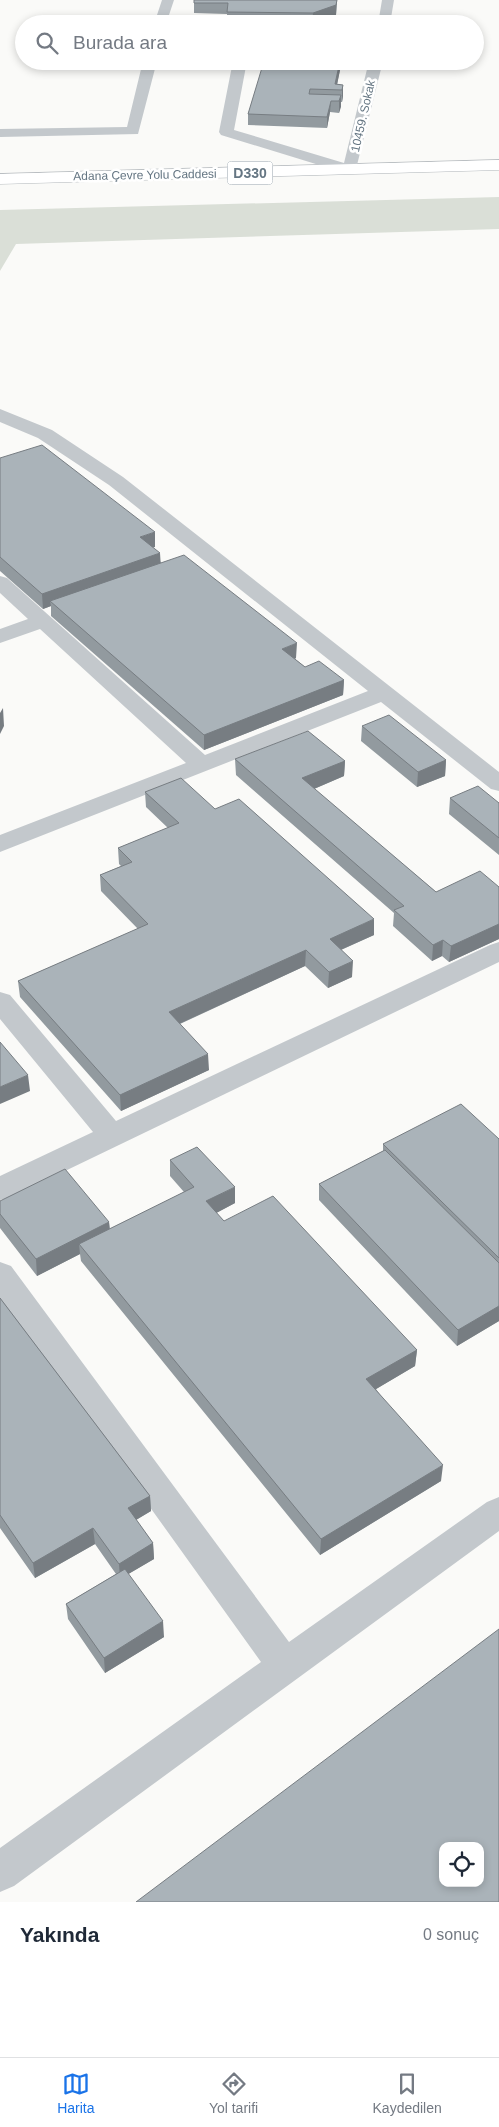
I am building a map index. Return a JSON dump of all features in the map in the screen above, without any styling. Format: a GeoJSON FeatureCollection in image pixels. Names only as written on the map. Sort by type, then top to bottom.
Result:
{"type":"FeatureCollection","features":[{"type":"Feature","properties":{"kind":"highway","name":"Adana Çevre Yolu Caddesi"},"geometry":{"type":"LineString","coordinates":[[0,179],[499,165]]}},
{"type":"Feature","properties":{"kind":"street"},"geometry":{"type":"LineString","coordinates":[[163,15],[168,0]]}},
{"type":"Feature","properties":{"kind":"street"},"geometry":{"type":"LineString","coordinates":[[386,15],[388,0]]}},
{"type":"Feature","properties":{"kind":"street"},"geometry":{"type":"LineString","coordinates":[[0,133],[132,131],[148,70]]}},
{"type":"Feature","properties":{"kind":"street"},"geometry":{"type":"LineString","coordinates":[[238,70],[226,132],[350,170]]}},
{"type":"Feature","properties":{"kind":"street","name":"10459. Sokak"},"geometry":{"type":"LineString","coordinates":[[350,170],[374,70]]}},
{"type":"Feature","properties":{"kind":"street"},"geometry":{"type":"LineString","coordinates":[[0,415],[45,434],[116,481],[499,784]]}},
{"type":"Feature","properties":{"kind":"street"},"geometry":{"type":"LineString","coordinates":[[0,582],[202,765]]}},
{"type":"Feature","properties":{"kind":"street"},"geometry":{"type":"LineString","coordinates":[[0,636],[43,621]]}},
{"type":"Feature","properties":{"kind":"street"},"geometry":{"type":"LineString","coordinates":[[0,844],[384,693]]}},
{"type":"Feature","properties":{"kind":"street"},"geometry":{"type":"LineString","coordinates":[[0,1189],[499,951]]}},
{"type":"Feature","properties":{"kind":"street"},"geometry":{"type":"LineString","coordinates":[[0,1001],[112,1136]]}},
{"type":"Feature","properties":{"kind":"street"},"geometry":{"type":"LineString","coordinates":[[0,1274],[285,1666]]}},
{"type":"Feature","properties":{"kind":"street"},"geometry":{"type":"LineString","coordinates":[[0,1872],[499,1512]]}},
{"type":"Feature","properties":{"kind":"shaded area"},"geometry":{"type":"Polygon","coordinates":[[[499,197],[499,229],[16,244],[0,271],[0,210],[499,197]]]}},
{"type":"Feature","properties":{"kind":"building"},"geometry":{"type":"Polygon","coordinates":[[[194,0],[337,0],[336,5],[313,13],[227,12],[228,3],[194,3],[194,0]]]}},
{"type":"Feature","properties":{"kind":"building"},"geometry":{"type":"Polygon","coordinates":[[[261,70],[338,70],[335,84],[343,85],[342,90],[310,89],[309,94],[341,95],[339,101],[331,101],[327,117],[248,114],[261,70]]]}},
{"type":"Feature","properties":{"kind":"building"},"geometry":{"type":"Polygon","coordinates":[[[42,445],[155,532],[140,537],[160,553],[42,594],[0,557],[0,458],[42,445]]]}},
{"type":"Feature","properties":{"kind":"building"},"geometry":{"type":"Polygon","coordinates":[[[184,555],[297,643],[282,649],[305,667],[319,661],[344,680],[204,735],[50,601],[184,555]]]}},
{"type":"Feature","properties":{"kind":"building"},"geometry":{"type":"Polygon","coordinates":[[[389,715],[446,760],[418,772],[362,726],[389,715]]]}},
{"type":"Feature","properties":{"kind":"building"},"geometry":{"type":"Polygon","coordinates":[[[308,731],[345,761],[302,778],[436,892],[480,871],[499,887],[499,924],[451,946],[443,940],[433,945],[394,910],[404,906],[235,759],[308,731]]]}},
{"type":"Feature","properties":{"kind":"building"},"geometry":{"type":"Polygon","coordinates":[[[181,778],[215,809],[239,799],[374,919],[330,939],[353,961],[329,972],[306,950],[169,1012],[208,1054],[120,1095],[18,981],[148,924],[100,875],[132,862],[118,848],[179,823],[145,792],[181,778]]]}},
{"type":"Feature","properties":{"kind":"building"},"geometry":{"type":"Polygon","coordinates":[[[478,786],[499,803],[499,838],[450,798],[478,786]]]}},
{"type":"Feature","properties":{"kind":"building"},"geometry":{"type":"Polygon","coordinates":[[[0,1042],[28,1075],[0,1087],[0,1042]]]}},
{"type":"Feature","properties":{"kind":"building"},"geometry":{"type":"Polygon","coordinates":[[[461,1104],[499,1139],[499,1258],[383,1144],[461,1104]]]}},
{"type":"Feature","properties":{"kind":"building"},"geometry":{"type":"Polygon","coordinates":[[[197,1147],[235,1187],[206,1201],[224,1221],[273,1196],[417,1350],[366,1379],[443,1465],[321,1539],[79,1244],[194,1187],[170,1160],[197,1147]]]}},
{"type":"Feature","properties":{"kind":"building"},"geometry":{"type":"Polygon","coordinates":[[[385,1150],[499,1263],[499,1306],[458,1330],[319,1184],[385,1150]]]}},
{"type":"Feature","properties":{"kind":"building"},"geometry":{"type":"Polygon","coordinates":[[[65,1169],[109,1222],[36,1259],[0,1214],[0,1201],[65,1169]]]}},
{"type":"Feature","properties":{"kind":"building"},"geometry":{"type":"Polygon","coordinates":[[[0,1298],[150,1496],[128,1508],[153,1543],[119,1564],[93,1528],[33,1563],[0,1515],[0,1298]]]}},
{"type":"Feature","properties":{"kind":"building"},"geometry":{"type":"Polygon","coordinates":[[[125,1569],[163,1621],[104,1658],[66,1604],[125,1569]]]}},
{"type":"Feature","properties":{"kind":"building"},"geometry":{"type":"Polygon","coordinates":[[[499,1629],[499,1902],[136,1902],[499,1629]]]}}]}
